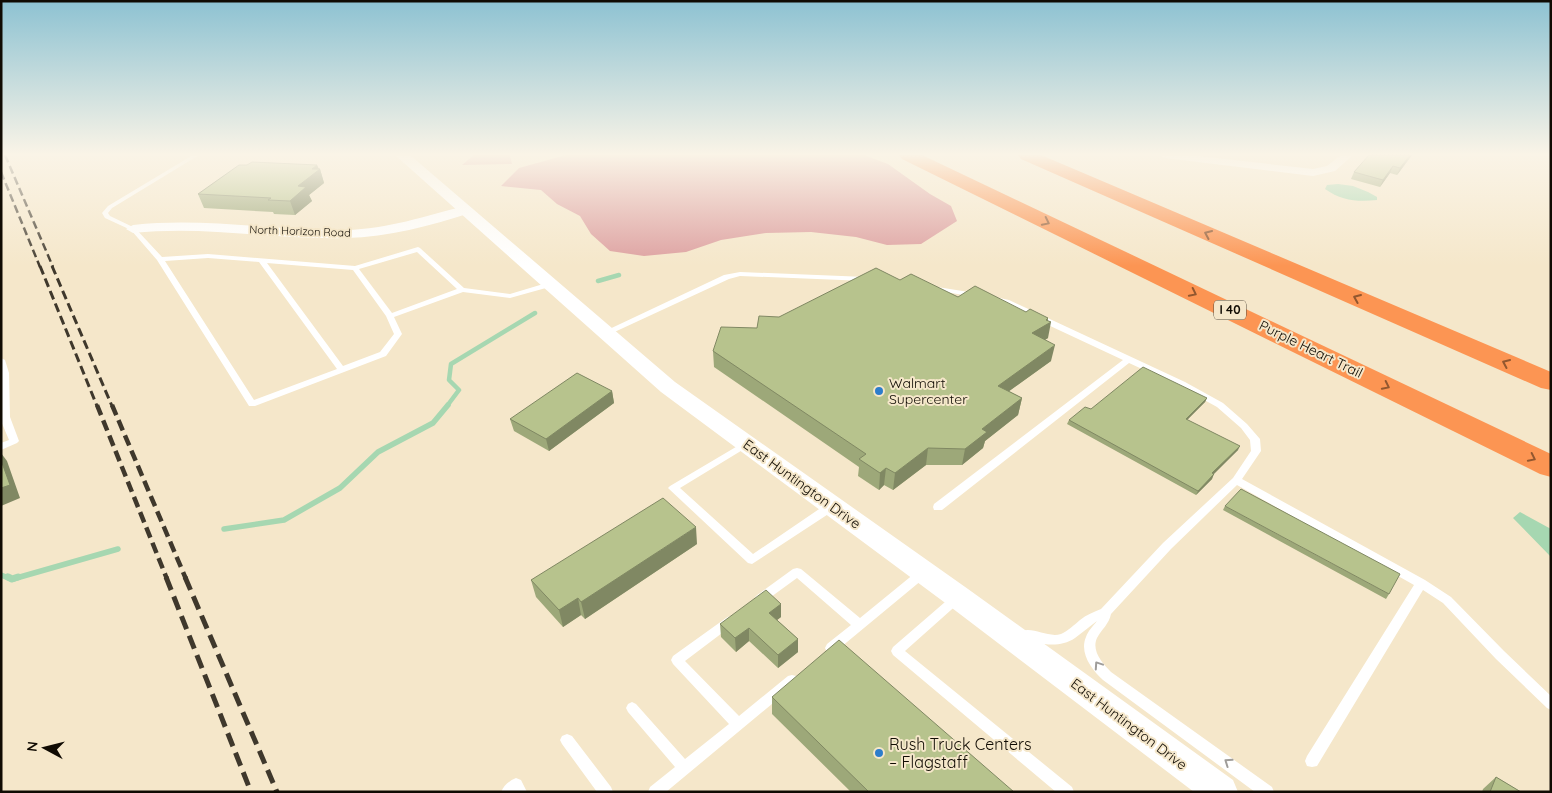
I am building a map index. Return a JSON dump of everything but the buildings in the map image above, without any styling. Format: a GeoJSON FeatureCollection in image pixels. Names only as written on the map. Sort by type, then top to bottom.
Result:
{"type":"FeatureCollection","features":[{"type":"Feature","properties":{"kind":"highway","name":"Purple Heart Trail"},"geometry":{"type":"LineString","coordinates":[[984,192],[1551,467]]}},
{"type":"Feature","properties":{"kind":"highway"},"geometry":{"type":"LineString","coordinates":[[1112,192],[1551,382]]}},
{"type":"Feature","properties":{"kind":"street","name":"East Huntington Drive"},"geometry":{"type":"LineString","coordinates":[[444,192],[668,387],[958,597],[1208,788]]}},
{"type":"Feature","properties":{"kind":"street","name":"North Horizon Road"},"geometry":{"type":"LineString","coordinates":[[133,230],[172,225],[345,234],[378,232],[408,226],[465,210]]}},
{"type":"Feature","properties":{"kind":"lane"},"geometry":{"type":"LineString","coordinates":[[135,192],[110,207],[105,213],[106,217],[133,230],[160,259],[252,404],[341,368],[383,354],[398,334],[390,316],[355,268]]}},
{"type":"Feature","properties":{"kind":"lane"},"geometry":{"type":"LineString","coordinates":[[160,259],[208,256],[355,268],[418,249],[462,290]]}},
{"type":"Feature","properties":{"kind":"lane"},"geometry":{"type":"LineString","coordinates":[[261,260],[341,368]]}},
{"type":"Feature","properties":{"kind":"lane"},"geometry":{"type":"LineString","coordinates":[[604,333],[727,277],[740,274],[879,279]]}},
{"type":"Feature","properties":{"kind":"lane"},"geometry":{"type":"LineString","coordinates":[[390,316],[462,290],[510,296],[550,284]]}},
{"type":"Feature","properties":{"kind":"lane"},"geometry":{"type":"LineString","coordinates":[[926,287],[1006,302],[1220,404],[1255,439],[1256,451],[1236,480],[1167,546],[1105,612],[1095,615],[1068,638],[1044,640],[1021,634],[958,597],[897,651],[1068,792]]}},
{"type":"Feature","properties":{"kind":"lane"},"geometry":{"type":"LineString","coordinates":[[938,507],[1129,359]]}},
{"type":"Feature","properties":{"kind":"lane"},"geometry":{"type":"LineString","coordinates":[[1,360],[5,373],[3,418],[14,442],[1,446]]}},
{"type":"Feature","properties":{"kind":"lane"},"geometry":{"type":"LineString","coordinates":[[746,444],[673,488],[752,560],[832,506]]}},
{"type":"Feature","properties":{"kind":"lane"},"geometry":{"type":"LineString","coordinates":[[1236,480],[1421,583],[1447,600],[1551,704]]}},
{"type":"Feature","properties":{"kind":"lane"},"geometry":{"type":"LineString","coordinates":[[738,724],[677,660],[797,572],[860,625]]}},
{"type":"Feature","properties":{"kind":"lane"},"geometry":{"type":"LineString","coordinates":[[822,656],[924,572]]}},
{"type":"Feature","properties":{"kind":"lane"},"geometry":{"type":"LineString","coordinates":[[1312,761],[1421,583]]}},
{"type":"Feature","properties":{"kind":"lane"},"geometry":{"type":"LineString","coordinates":[[1105,612],[1105,622],[1091,638],[1090,646],[1096,666],[1266,792]]}},
{"type":"Feature","properties":{"kind":"lane"},"geometry":{"type":"LineString","coordinates":[[655,792],[799,674]]}},
{"type":"Feature","properties":{"kind":"lane"},"geometry":{"type":"LineString","coordinates":[[632,708],[685,768]]}},
{"type":"Feature","properties":{"kind":"lane"},"geometry":{"type":"LineString","coordinates":[[567,740],[606,792]]}},
{"type":"Feature","properties":{"kind":"lane"},"geometry":{"type":"LineString","coordinates":[[508,792],[516,785],[520,792]]}},
{"type":"Feature","properties":{"kind":"shaded area"},"geometry":{"type":"Polygon","coordinates":[[[543,192],[927,192],[951,206],[957,221],[921,244],[887,245],[856,237],[811,232],[766,233],[721,240],[686,252],[644,256],[610,251],[591,234],[580,216],[557,204],[543,192]]]}},
{"type":"Feature","properties":{"kind":"shaded area"},"geometry":{"type":"Polygon","coordinates":[[[1330,192],[1368,192],[1377,197],[1377,200],[1350,200],[1330,192]]]}},
{"type":"Feature","properties":{"kind":"shaded area"},"geometry":{"type":"Polygon","coordinates":[[[1520,512],[1551,529],[1551,557],[1513,518],[1520,512]]]}},
{"type":"Feature","properties":{"kind":"waterway"},"geometry":{"type":"LineString","coordinates":[[598,281],[619,275]]}},
{"type":"Feature","properties":{"kind":"waterway"},"geometry":{"type":"LineString","coordinates":[[447,406],[459,390],[449,380],[451,364],[535,313]]}},
{"type":"Feature","properties":{"kind":"waterway"},"geometry":{"type":"LineString","coordinates":[[224,529],[284,520],[340,488],[378,452],[433,423],[448,405]]}},
{"type":"Feature","properties":{"kind":"waterway"},"geometry":{"type":"LineString","coordinates":[[13,579],[118,549]]}},
{"type":"Feature","properties":{"kind":"waterway"},"geometry":{"type":"LineString","coordinates":[[1,575],[11,579]]}},
{"type":"Feature","properties":{"kind":"waterway"},"geometry":{"type":"LineString","coordinates":[[8,577],[12,579],[18,577]]}},
{"type":"Feature","properties":{"kind":"railway"},"geometry":{"type":"LineString","coordinates":[[9,192],[40,267]]}},
{"type":"Feature","properties":{"kind":"railway"},"geometry":{"type":"LineString","coordinates":[[21,192],[53,267]]}},
{"type":"Feature","properties":{"kind":"railway"},"geometry":{"type":"LineString","coordinates":[[40,266],[97,406]]}},
{"type":"Feature","properties":{"kind":"railway"},"geometry":{"type":"LineString","coordinates":[[52,266],[112,406]]}},
{"type":"Feature","properties":{"kind":"railway"},"geometry":{"type":"LineString","coordinates":[[97,405],[167,579]]}},
{"type":"Feature","properties":{"kind":"railway"},"geometry":{"type":"LineString","coordinates":[[112,405],[186,579]]}},
{"type":"Feature","properties":{"kind":"railway"},"geometry":{"type":"LineString","coordinates":[[166,577],[251,792]]}},
{"type":"Feature","properties":{"kind":"railway"},"geometry":{"type":"LineString","coordinates":[[185,577],[277,792]]}},
{"type":"Feature","properties":{"kind":"place","name":"Walmart Supercenter"},"geometry":{"type":"Point","coordinates":[879,391]}},
{"type":"Feature","properties":{"kind":"place","name":"Rush Truck Centers – Flagstaff"},"geometry":{"type":"Point","coordinates":[879,753]}}]}
